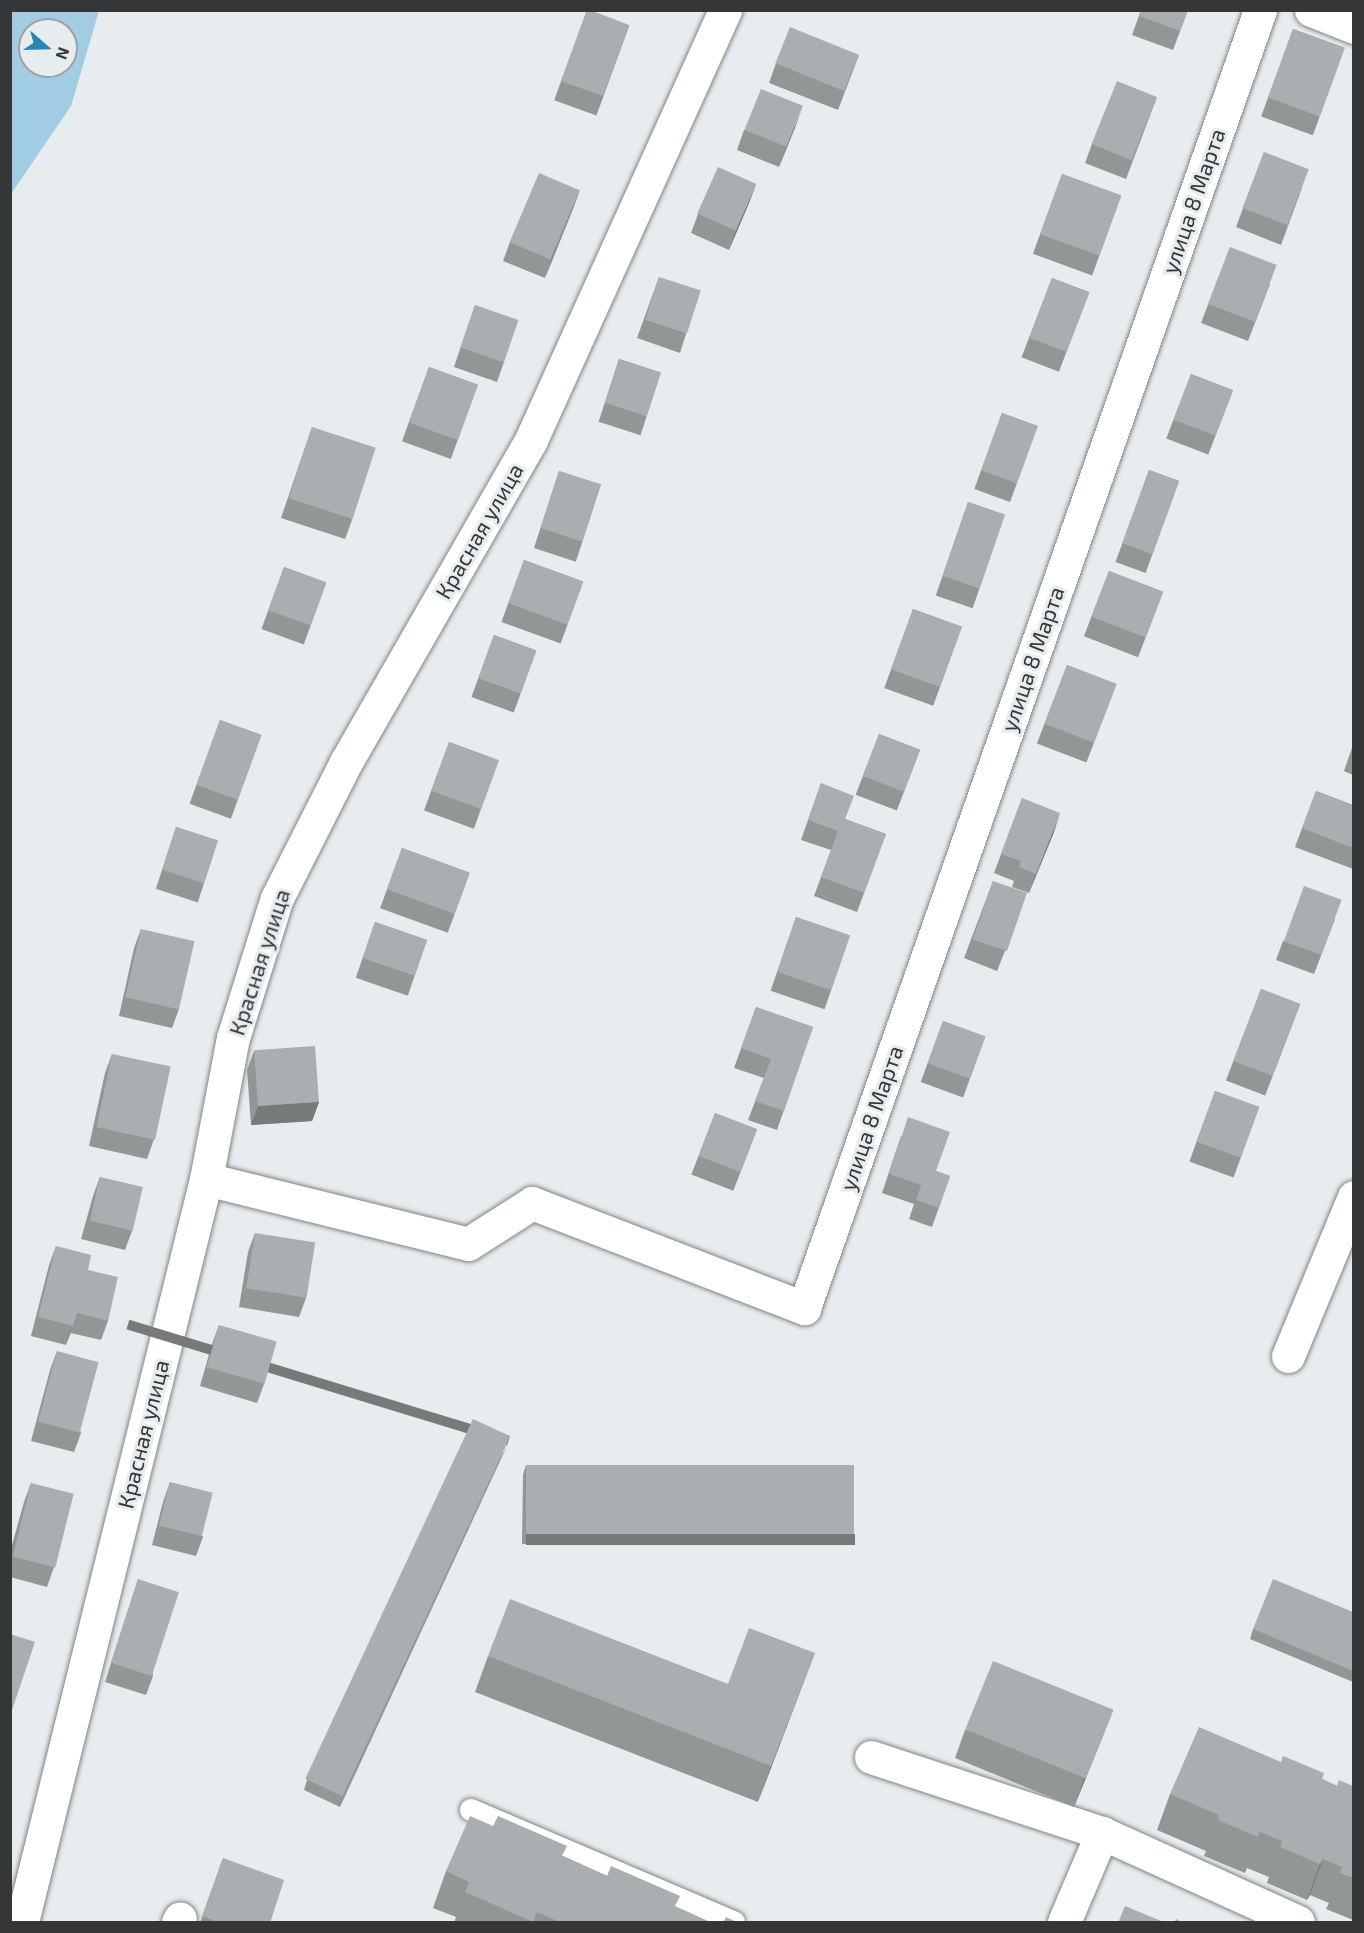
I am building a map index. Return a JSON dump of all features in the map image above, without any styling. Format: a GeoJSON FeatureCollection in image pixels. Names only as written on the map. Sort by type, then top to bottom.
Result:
{"type":"FeatureCollection","features":[{"type":"Feature","properties":{"kind":"street","name":"Красная улица"},"geometry":{"type":"LineString","coordinates":[[22,1923],[206,1179],[233,1038],[277,898],[346,762],[531,440],[725,10]]}},
{"type":"Feature","properties":{"kind":"street","name":"улица 8 Марта"},"geometry":{"type":"LineString","coordinates":[[206,1179],[468,1244],[532,1203],[804,1308],[1260,10]]}},
{"type":"Feature","properties":{"kind":"street"},"geometry":{"type":"LineString","coordinates":[[1311,10],[1353,27]]}},
{"type":"Feature","properties":{"kind":"street"},"geometry":{"type":"LineString","coordinates":[[1288,1356],[1353,1197]]}},
{"type":"Feature","properties":{"kind":"street"},"geometry":{"type":"LineString","coordinates":[[871,1757],[1102,1833],[1298,1923]]}},
{"type":"Feature","properties":{"kind":"street"},"geometry":{"type":"LineString","coordinates":[[1064,1923],[1102,1833]]}},
{"type":"Feature","properties":{"kind":"lane"},"geometry":{"type":"LineString","coordinates":[[471,1810],[734,1923]]}},
{"type":"Feature","properties":{"kind":"shaded area"},"geometry":{"type":"Polygon","coordinates":[[[11,10],[99,11],[71,106],[11,194],[11,10]]]}},
{"type":"Feature","properties":{"kind":"building"},"geometry":{"type":"Polygon","coordinates":[[[587,10],[629,25],[603,96],[561,81],[587,10]]]}},
{"type":"Feature","properties":{"kind":"building"},"geometry":{"type":"Polygon","coordinates":[[[1141,10],[1188,10],[1180,31],[1139,16],[1141,10]]]}},
{"type":"Feature","properties":{"kind":"building"},"geometry":{"type":"Polygon","coordinates":[[[790,27],[859,55],[844,91],[775,63],[790,27]]]}},
{"type":"Feature","properties":{"kind":"building"},"geometry":{"type":"Polygon","coordinates":[[[1293,29],[1345,48],[1320,116],[1268,98],[1293,29]]]}},
{"type":"Feature","properties":{"kind":"building"},"geometry":{"type":"Polygon","coordinates":[[[1117,81],[1157,97],[1131,160],[1092,144],[1117,81]]]}},
{"type":"Feature","properties":{"kind":"building"},"geometry":{"type":"Polygon","coordinates":[[[761,89],[803,106],[786,147],[745,130],[761,89]]]}},
{"type":"Feature","properties":{"kind":"building"},"geometry":{"type":"Polygon","coordinates":[[[1264,152],[1309,169],[1287,225],[1242,208],[1264,152]]]}},
{"type":"Feature","properties":{"kind":"building"},"geometry":{"type":"Polygon","coordinates":[[[718,167],[756,184],[736,231],[697,214],[718,167]]]}},
{"type":"Feature","properties":{"kind":"building"},"geometry":{"type":"Polygon","coordinates":[[[539,173],[580,190],[550,259],[510,242],[539,173]]]}},
{"type":"Feature","properties":{"kind":"building"},"geometry":{"type":"Polygon","coordinates":[[[1062,174],[1121,196],[1099,256],[1040,234],[1062,174]]]}},
{"type":"Feature","properties":{"kind":"building"},"geometry":{"type":"Polygon","coordinates":[[[1230,247],[1277,265],[1255,322],[1208,304],[1230,247]]]}},
{"type":"Feature","properties":{"kind":"building"},"geometry":{"type":"Polygon","coordinates":[[[659,277],[701,291],[687,333],[645,320],[659,277]]]}},
{"type":"Feature","properties":{"kind":"building"},"geometry":{"type":"Polygon","coordinates":[[[1052,278],[1089,292],[1066,352],[1029,338],[1052,278]]]}},
{"type":"Feature","properties":{"kind":"building"},"geometry":{"type":"Polygon","coordinates":[[[475,305],[518,320],[504,363],[460,348],[475,305]]]}},
{"type":"Feature","properties":{"kind":"building"},"geometry":{"type":"Polygon","coordinates":[[[619,359],[661,373],[647,416],[605,403],[619,359]]]}},
{"type":"Feature","properties":{"kind":"building"},"geometry":{"type":"Polygon","coordinates":[[[429,367],[478,385],[458,440],[409,422],[429,367]]]}},
{"type":"Feature","properties":{"kind":"building"},"geometry":{"type":"Polygon","coordinates":[[[1191,374],[1233,390],[1215,436],[1173,420],[1191,374]]]}},
{"type":"Feature","properties":{"kind":"building"},"geometry":{"type":"Polygon","coordinates":[[[1002,413],[1038,426],[1017,483],[981,470],[1002,413]]]}},
{"type":"Feature","properties":{"kind":"building"},"geometry":{"type":"Polygon","coordinates":[[[312,427],[376,448],[353,519],[289,498],[312,427]]]}},
{"type":"Feature","properties":{"kind":"building"},"geometry":{"type":"Polygon","coordinates":[[[1149,470],[1179,481],[1152,554],[1122,543],[1149,470]]]}},
{"type":"Feature","properties":{"kind":"building"},"geometry":{"type":"Polygon","coordinates":[[[559,471],[601,485],[582,542],[540,528],[559,471]]]}},
{"type":"Feature","properties":{"kind":"building"},"geometry":{"type":"Polygon","coordinates":[[[968,502],[1005,515],[979,588],[943,576],[968,502]]]}},
{"type":"Feature","properties":{"kind":"building"},"geometry":{"type":"Polygon","coordinates":[[[524,560],[583,582],[567,625],[508,603],[524,560]]]}},
{"type":"Feature","properties":{"kind":"building"},"geometry":{"type":"Polygon","coordinates":[[[284,567],[326,582],[311,626],[268,610],[284,567]]]}},
{"type":"Feature","properties":{"kind":"building"},"geometry":{"type":"Polygon","coordinates":[[[1109,571],[1163,592],[1146,638],[1091,617],[1109,571]]]}},
{"type":"Feature","properties":{"kind":"building"},"geometry":{"type":"Polygon","coordinates":[[[913,609],[962,627],[940,687],[891,669],[913,609]]]}},
{"type":"Feature","properties":{"kind":"building"},"geometry":{"type":"Polygon","coordinates":[[[494,635],[536,650],[521,694],[478,678],[494,635]]]}},
{"type":"Feature","properties":{"kind":"building"},"geometry":{"type":"Polygon","coordinates":[[[1067,665],[1116,684],[1094,743],[1044,724],[1067,665]]]}},
{"type":"Feature","properties":{"kind":"building"},"geometry":{"type":"Polygon","coordinates":[[[220,720],[261,735],[238,800],[196,785],[220,720]]]}},
{"type":"Feature","properties":{"kind":"building"},"geometry":{"type":"Polygon","coordinates":[[[879,734],[920,750],[904,792],[863,776],[879,734]]]}},
{"type":"Feature","properties":{"kind":"building"},"geometry":{"type":"Polygon","coordinates":[[[449,742],[499,760],[481,809],[431,791],[449,742]]]}},
{"type":"Feature","properties":{"kind":"building"},"geometry":{"type":"Polygon","coordinates":[[[821,783],[854,796],[845,819],[886,834],[864,893],[821,877],[838,831],[808,820],[821,783]]]}},
{"type":"Feature","properties":{"kind":"building"},"geometry":{"type":"Polygon","coordinates":[[[1316,791],[1353,805],[1353,848],[1302,828],[1316,791]]]}},
{"type":"Feature","properties":{"kind":"building"},"geometry":{"type":"Polygon","coordinates":[[[1022,798],[1060,813],[1036,874],[1019,867],[1021,861],[1001,854],[1022,798]]]}},
{"type":"Feature","properties":{"kind":"building"},"geometry":{"type":"Polygon","coordinates":[[[176,827],[218,841],[204,883],[162,870],[176,827]]]}},
{"type":"Feature","properties":{"kind":"building"},"geometry":{"type":"Polygon","coordinates":[[[402,848],[470,873],[455,914],[387,889],[402,848]]]}},
{"type":"Feature","properties":{"kind":"building"},"geometry":{"type":"Polygon","coordinates":[[[993,881],[1027,893],[1007,951],[973,940],[993,881]]]}},
{"type":"Feature","properties":{"kind":"building"},"geometry":{"type":"Polygon","coordinates":[[[1304,886],[1342,900],[1321,955],[1284,941],[1304,886]]]}},
{"type":"Feature","properties":{"kind":"building"},"geometry":{"type":"Polygon","coordinates":[[[796,917],[850,936],[831,990],[777,972],[796,917]]]}},
{"type":"Feature","properties":{"kind":"building"},"geometry":{"type":"Polygon","coordinates":[[[375,922],[427,940],[415,976],[363,958],[375,922]]]}},
{"type":"Feature","properties":{"kind":"building"},"geometry":{"type":"Polygon","coordinates":[[[141,929],[195,941],[179,1010],[125,997],[141,929]]]}},
{"type":"Feature","properties":{"kind":"building"},"geometry":{"type":"Polygon","coordinates":[[[1261,989],[1300,1004],[1273,1076],[1233,1061],[1261,989]]]}},
{"type":"Feature","properties":{"kind":"building"},"geometry":{"type":"Polygon","coordinates":[[[756,1007],[813,1027],[784,1111],[755,1101],[771,1059],[741,1048],[756,1007]]]}},
{"type":"Feature","properties":{"kind":"building"},"geometry":{"type":"Polygon","coordinates":[[[943,1021],[985,1036],[970,1079],[928,1063],[943,1021]]]}},
{"type":"Feature","properties":{"kind":"building"},"geometry":{"type":"Polygon","coordinates":[[[315,1046],[319,1102],[258,1106],[254,1050],[315,1046]]]}},
{"type":"Feature","properties":{"kind":"building"},"geometry":{"type":"Polygon","coordinates":[[[112,1054],[171,1066],[155,1140],[96,1127],[112,1054]]]}},
{"type":"Feature","properties":{"kind":"building"},"geometry":{"type":"Polygon","coordinates":[[[1215,1091],[1259,1107],[1241,1158],[1197,1142],[1215,1091]]]}},
{"type":"Feature","properties":{"kind":"building"},"geometry":{"type":"Polygon","coordinates":[[[715,1113],[757,1129],[741,1172],[699,1156],[715,1113]]]}},
{"type":"Feature","properties":{"kind":"building"},"geometry":{"type":"Polygon","coordinates":[[[908,1117],[950,1132],[936,1171],[950,1176],[939,1208],[916,1200],[921,1185],[889,1174],[908,1117]]]}},
{"type":"Feature","properties":{"kind":"building"},"geometry":{"type":"Polygon","coordinates":[[[100,1177],[143,1187],[133,1231],[90,1221],[100,1177]]]}},
{"type":"Feature","properties":{"kind":"building"},"geometry":{"type":"Polygon","coordinates":[[[255,1233],[315,1243],[306,1298],[246,1288],[255,1233]]]}},
{"type":"Feature","properties":{"kind":"building"},"geometry":{"type":"Polygon","coordinates":[[[56,1246],[91,1255],[88,1270],[118,1277],[108,1321],[77,1313],[73,1326],[38,1317],[56,1246]]]}},
{"type":"Feature","properties":{"kind":"building"},"geometry":{"type":"Polygon","coordinates":[[[219,1325],[277,1342],[265,1384],[207,1367],[219,1325]]]}},
{"type":"Feature","properties":{"kind":"building"},"geometry":{"type":"Polygon","coordinates":[[[57,1351],[99,1362],[80,1433],[38,1422],[57,1351]]]}},
{"type":"Feature","properties":{"kind":"building"},"geometry":{"type":"Polygon","coordinates":[[[473,1419],[510,1436],[342,1796],[305,1779],[473,1419]]]}},
{"type":"Feature","properties":{"kind":"building"},"geometry":{"type":"Polygon","coordinates":[[[526,1465],[854,1465],[854,1534],[526,1534],[526,1465]]]}},
{"type":"Feature","properties":{"kind":"building"},"geometry":{"type":"Polygon","coordinates":[[[170,1482],[213,1493],[202,1536],[159,1526],[170,1482]]]}},
{"type":"Feature","properties":{"kind":"building"},"geometry":{"type":"Polygon","coordinates":[[[31,1483],[74,1494],[55,1567],[13,1557],[31,1483]]]}},
{"type":"Feature","properties":{"kind":"building"},"geometry":{"type":"Polygon","coordinates":[[[138,1579],[179,1592],[152,1676],[111,1663],[138,1579]]]}},
{"type":"Feature","properties":{"kind":"building"},"geometry":{"type":"Polygon","coordinates":[[[1273,1579],[1353,1612],[1353,1671],[1253,1629],[1273,1579]]]}},
{"type":"Feature","properties":{"kind":"building"},"geometry":{"type":"Polygon","coordinates":[[[510,1599],[728,1684],[749,1628],[815,1653],[771,1766],[488,1656],[510,1599]]]}},
{"type":"Feature","properties":{"kind":"building"},"geometry":{"type":"Polygon","coordinates":[[[10,1634],[35,1642],[10,1716],[10,1634]]]}},
{"type":"Feature","properties":{"kind":"building"},"geometry":{"type":"Polygon","coordinates":[[[993,1661],[1114,1710],[1086,1778],[965,1730],[993,1661]]]}},
{"type":"Feature","properties":{"kind":"building"},"geometry":{"type":"Polygon","coordinates":[[[1199,1727],[1281,1762],[1283,1756],[1324,1773],[1322,1779],[1337,1786],[1339,1780],[1353,1786],[1353,1878],[1340,1873],[1342,1867],[1323,1859],[1320,1864],[1280,1847],[1282,1841],[1260,1832],[1258,1837],[1218,1820],[1219,1815],[1170,1794],[1199,1727]]]}},
{"type":"Feature","properties":{"kind":"building"},"geometry":{"type":"Polygon","coordinates":[[[470,1816],[493,1826],[498,1816],[567,1846],[562,1856],[607,1876],[611,1866],[680,1896],[675,1906],[712,1923],[562,1923],[537,1912],[533,1922],[465,1892],[469,1882],[446,1871],[470,1816]]]}},
{"type":"Feature","properties":{"kind":"building"},"geometry":{"type":"Polygon","coordinates":[[[223,1858],[284,1880],[270,1923],[220,1923],[202,1916],[223,1858]]]}},
{"type":"Feature","properties":{"kind":"building"},"geometry":{"type":"Polygon","coordinates":[[[1125,1906],[1166,1923],[1118,1923],[1125,1906]]]}},
{"type":"Feature","properties":{"kind":"building"},"geometry":{"type":"Polygon","coordinates":[[[726,1917],[739,1923],[723,1923],[726,1917]]]}}]}
